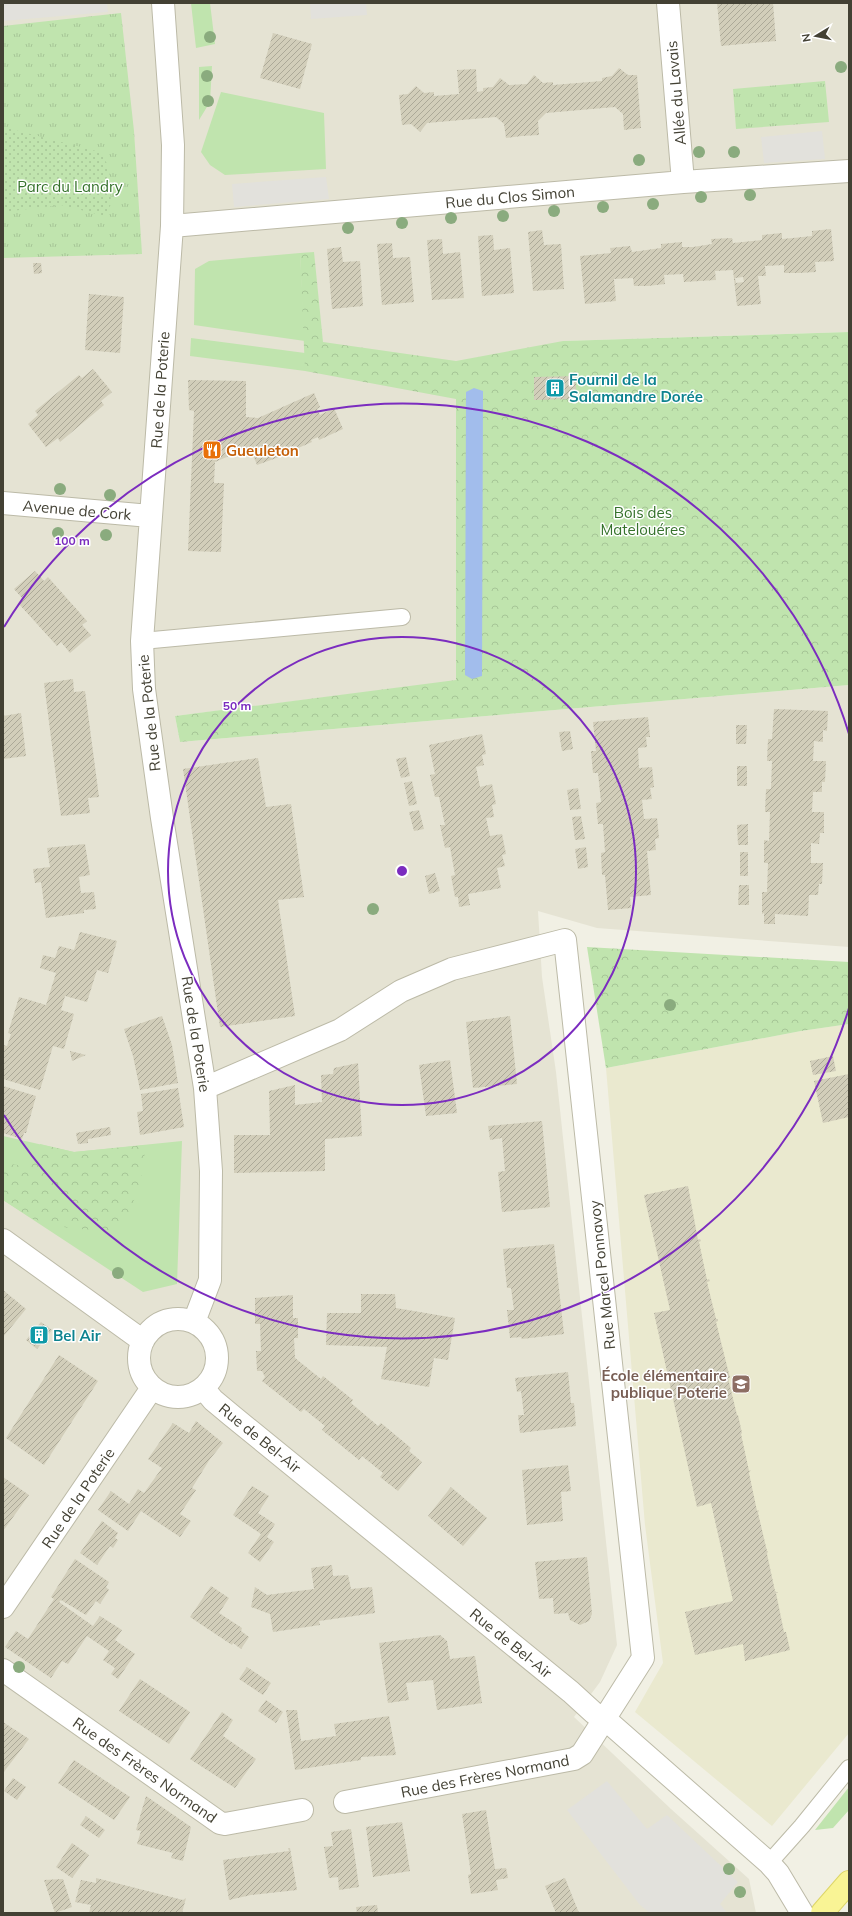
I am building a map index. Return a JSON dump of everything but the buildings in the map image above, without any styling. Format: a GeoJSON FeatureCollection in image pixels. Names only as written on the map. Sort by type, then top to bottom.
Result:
{"type":"FeatureCollection","features":[{"type":"Feature","properties":{"kind":"main road"},"geometry":{"type":"LineString","coordinates":[[822,1913],[849,1882]]}},
{"type":"Feature","properties":{"kind":"street","name":"Rue de la Poterie"},"geometry":{"type":"LineString","coordinates":[[163,3],[172,145],[172,226],[142,641],[144,689],[162,818],[205,1088],[211,1171],[210,1280],[194,1322]]}},
{"type":"Feature","properties":{"kind":"street","name":"Allée du Lavais"},"geometry":{"type":"LineString","coordinates":[[668,3],[683,182]]}},
{"type":"Feature","properties":{"kind":"street","name":"Rue du Clos Simon"},"geometry":{"type":"LineString","coordinates":[[172,226],[683,182],[849,171]]}},
{"type":"Feature","properties":{"kind":"street","name":"Avenue de Cork"},"geometry":{"type":"LineString","coordinates":[[3,503],[150,516]]}},
{"type":"Feature","properties":{"kind":"street","name":"Rue Marcel Ponnavoy"},"geometry":{"type":"LineString","coordinates":[[205,1088],[340,1030],[401,991],[445,972],[565,940],[643,1658],[605,1719]]}},
{"type":"Feature","properties":{"kind":"street"},"geometry":{"type":"LineString","coordinates":[[3,1240],[143,1341]]}},
{"type":"Feature","properties":{"kind":"street"},"geometry":{"type":"LineString","coordinates":[[182,1319],[194,1322],[205,1329],[213,1340],[217,1353],[217,1366],[212,1378],[204,1389],[184,1397],[172,1398],[152,1388],[144,1378],[140,1366],[139,1353],[143,1341],[150,1331],[159,1324],[170,1320],[182,1319]]}},
{"type":"Feature","properties":{"kind":"street","name":"Rue de la Poterie"},"geometry":{"type":"LineString","coordinates":[[3,1607],[152,1388]]}},
{"type":"Feature","properties":{"kind":"street","name":"Rue de Bel-Air"},"geometry":{"type":"LineString","coordinates":[[204,1389],[213,1400],[231,1415],[571,1692],[594,1713],[605,1719],[769,1863],[778,1873],[802,1913]]}},
{"type":"Feature","properties":{"kind":"street","name":"Rue des Frères Normand"},"geometry":{"type":"LineString","coordinates":[[3,1670],[220,1823],[225,1824],[302,1810]]}},
{"type":"Feature","properties":{"kind":"street","name":"Rue des Frères Normand"},"geometry":{"type":"LineString","coordinates":[[345,1802],[565,1762],[582,1754],[605,1719]]}},
{"type":"Feature","properties":{"kind":"lane"},"geometry":{"type":"LineString","coordinates":[[142,641],[402,617]]}},
{"type":"Feature","properties":{"kind":"lane"},"geometry":{"type":"LineString","coordinates":[[769,1863],[802,1826],[849,1768]]}},
{"type":"Feature","properties":{"kind":"shaded area"},"geometry":{"type":"Polygon","coordinates":[[[3,3],[849,3],[849,332],[563,341],[456,399],[456,681],[175,716],[180,742],[849,685],[849,947],[597,928],[538,911],[542,977],[556,1072],[617,1645],[600,1682],[574,1717],[671,1809],[749,1879],[756,1913],[3,1913],[3,3]]]}},
{"type":"Feature","properties":{"kind":"shaded area"},"geometry":{"type":"Polygon","coordinates":[[[3,3],[107,3],[108,12],[3,21],[3,3]]]}},
{"type":"Feature","properties":{"kind":"shaded area"},"geometry":{"type":"Polygon","coordinates":[[[310,3],[366,3],[367,15],[311,19],[310,3]]]}},
{"type":"Feature","properties":{"kind":"shaded area"},"geometry":{"type":"Polygon","coordinates":[[[822,131],[825,159],[764,163],[761,137],[822,131]]]}},
{"type":"Feature","properties":{"kind":"shaded area"},"geometry":{"type":"Polygon","coordinates":[[[326,177],[329,199],[234,207],[232,184],[326,177]]]}},
{"type":"Feature","properties":{"kind":"shaded area","name":"École élémentaire publique Poterie"},"geometry":{"type":"Polygon","coordinates":[[[849,1024],[849,1733],[772,1826],[635,1712],[663,1663],[645,1525],[606,1068],[801,1031],[849,1024]]]}},
{"type":"Feature","properties":{"kind":"shaded area"},"geometry":{"type":"Polygon","coordinates":[[[607,1781],[647,1829],[667,1815],[738,1882],[720,1904],[727,1913],[650,1913],[640,1905],[567,1810],[607,1781]]]}},
{"type":"Feature","properties":{"kind":"green space"},"geometry":{"type":"Polygon","coordinates":[[[191,3],[210,3],[215,44],[196,48],[191,3]]]}},
{"type":"Feature","properties":{"kind":"green space","name":"Parc du Landry"},"geometry":{"type":"Polygon","coordinates":[[[121,13],[134,131],[142,254],[3,258],[3,26],[121,13]]]}},
{"type":"Feature","properties":{"kind":"green space"},"geometry":{"type":"Polygon","coordinates":[[[212,66],[210,102],[199,120],[199,67],[212,66]]]}},
{"type":"Feature","properties":{"kind":"green space"},"geometry":{"type":"Polygon","coordinates":[[[825,81],[829,122],[736,129],[733,89],[825,81]]]}},
{"type":"Feature","properties":{"kind":"green space"},"geometry":{"type":"Polygon","coordinates":[[[221,92],[324,113],[326,169],[225,175],[210,165],[201,152],[221,92]]]}},
{"type":"Feature","properties":{"kind":"green space"},"geometry":{"type":"Polygon","coordinates":[[[3,127],[100,152],[109,167],[111,204],[105,216],[61,205],[3,212],[3,127]]]}},
{"type":"Feature","properties":{"kind":"green space","name":"Bois des Matelouéres"},"geometry":{"type":"Polygon","coordinates":[[[314,252],[323,342],[456,361],[563,341],[849,332],[849,685],[180,742],[175,716],[456,680],[456,399],[305,371],[300,253],[314,252]]]}},
{"type":"Feature","properties":{"kind":"green space"},"geometry":{"type":"Polygon","coordinates":[[[300,253],[305,341],[194,325],[195,269],[209,261],[300,253]]]}},
{"type":"Feature","properties":{"kind":"green space"},"geometry":{"type":"Polygon","coordinates":[[[191,338],[305,353],[305,371],[190,356],[191,338]]]}},
{"type":"Feature","properties":{"kind":"green space"},"geometry":{"type":"Polygon","coordinates":[[[587,947],[849,962],[849,1024],[801,1031],[606,1068],[587,947]]]}},
{"type":"Feature","properties":{"kind":"green space"},"geometry":{"type":"Polygon","coordinates":[[[3,1136],[74,1152],[182,1141],[177,1284],[143,1292],[3,1200],[3,1136]]]}},
{"type":"Feature","properties":{"kind":"green space"},"geometry":{"type":"Polygon","coordinates":[[[40,1144],[74,1152],[146,1145],[141,1180],[130,1211],[118,1232],[68,1228],[33,1219],[3,1200],[3,1163],[25,1166],[40,1156],[40,1144]]]}},
{"type":"Feature","properties":{"kind":"green space"},"geometry":{"type":"Polygon","coordinates":[[[849,1787],[849,1810],[833,1828],[815,1830],[849,1787]]]}},
{"type":"Feature","properties":{"kind":"water"},"geometry":{"type":"Polygon","coordinates":[[[474,388],[483,391],[482,676],[472,679],[465,675],[466,392],[474,388]]]}},
{"type":"Feature","properties":{"kind":"place","name":"Fournil de la Salamandre Dorée"},"geometry":{"type":"Point","coordinates":[555,388]}},
{"type":"Feature","properties":{"kind":"place","name":"Gueuleton"},"geometry":{"type":"Point","coordinates":[212,450]}},
{"type":"Feature","properties":{"kind":"place","name":"Bel Air"},"geometry":{"type":"Point","coordinates":[39,1335]}},
{"type":"Feature","properties":{"kind":"place","name":"École élémentaire publique Poterie"},"geometry":{"type":"Point","coordinates":[741,1384]}}]}
